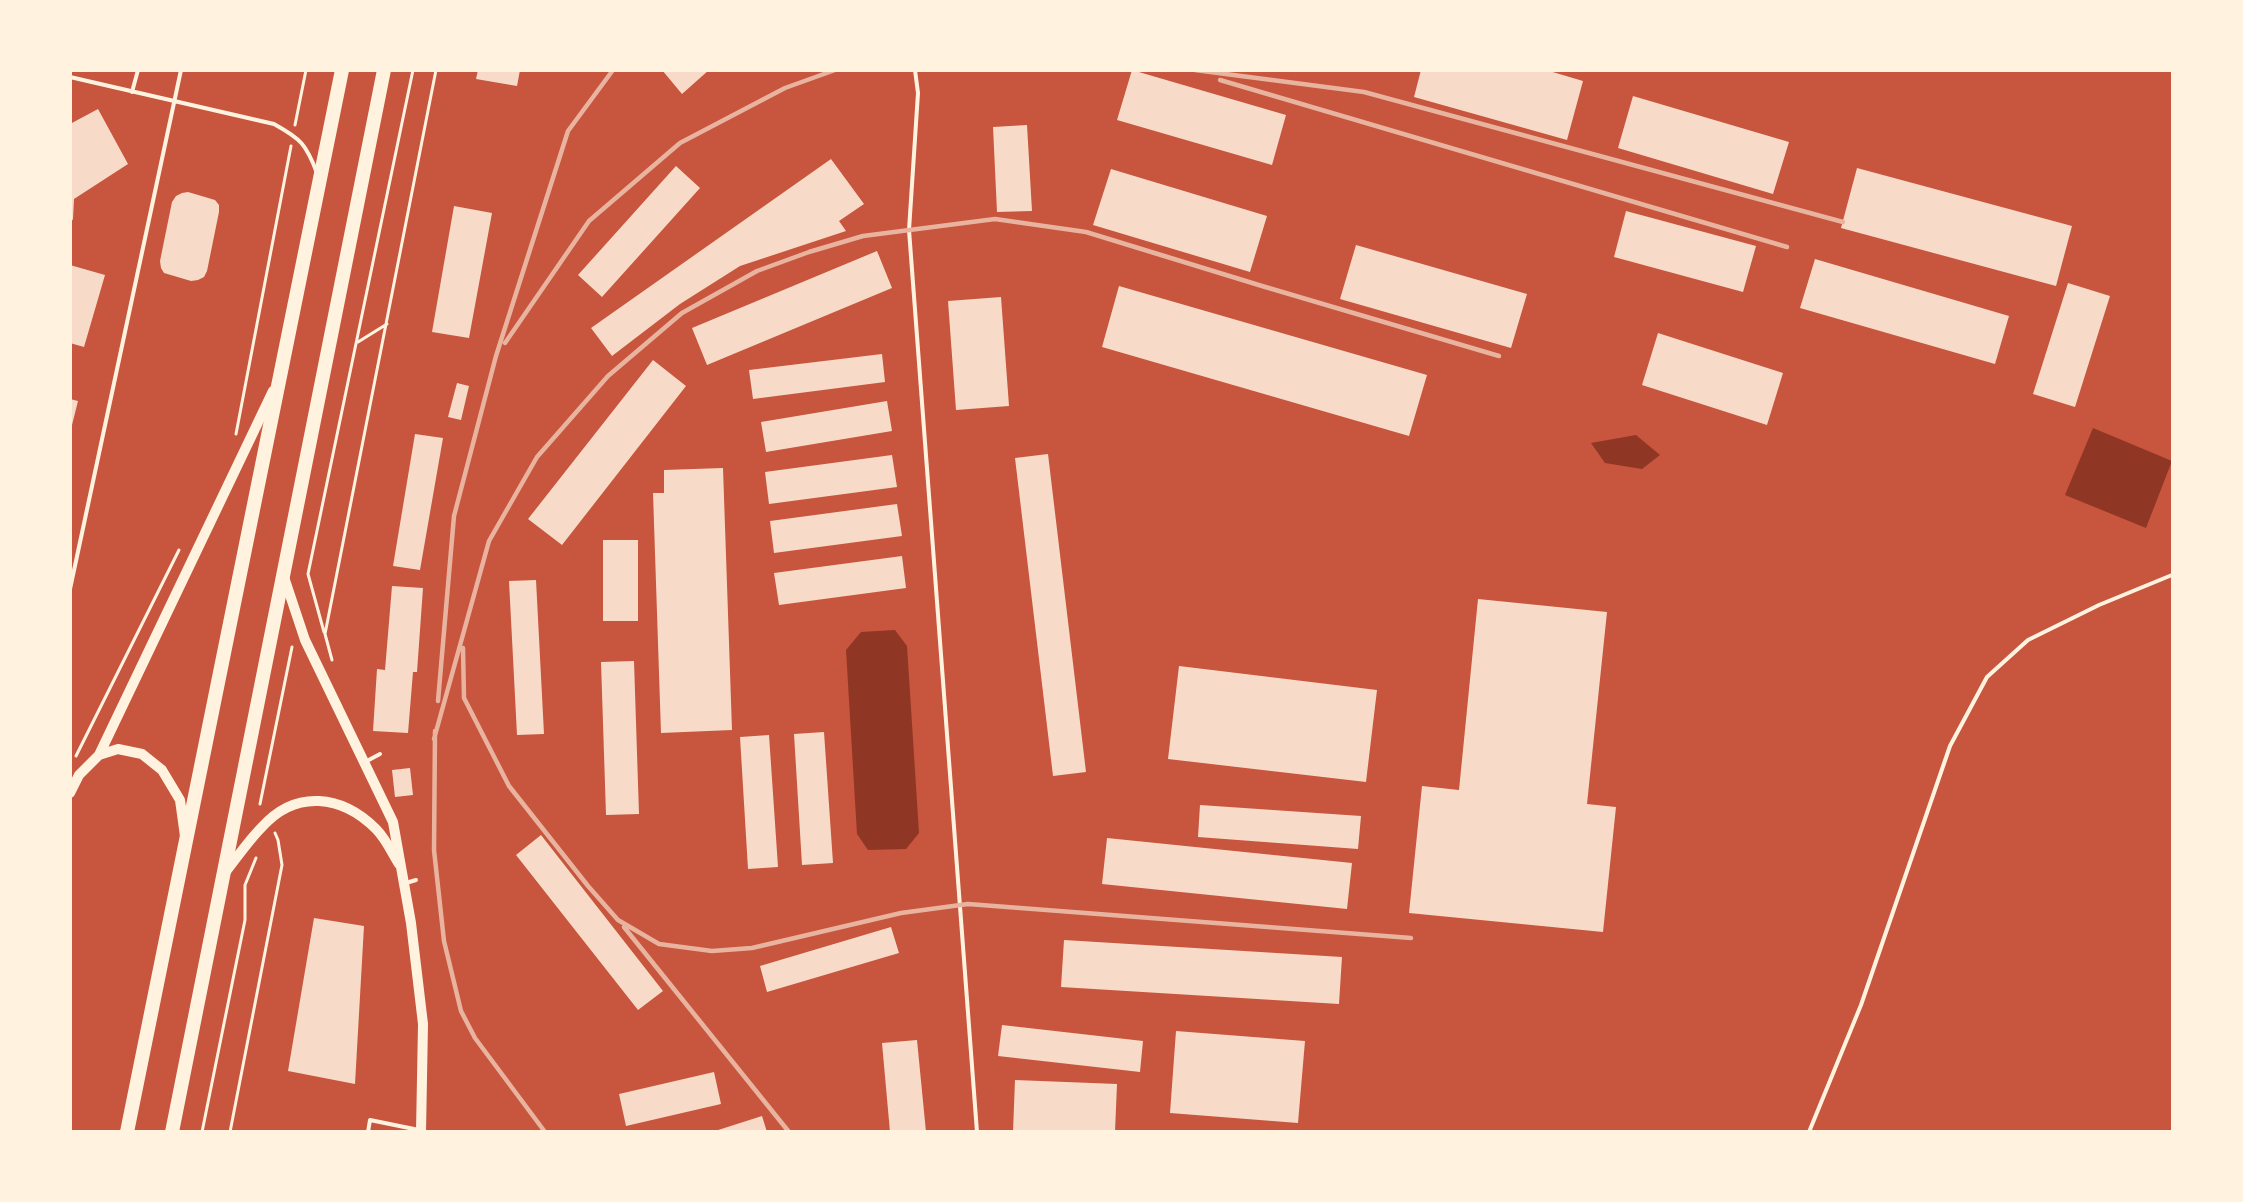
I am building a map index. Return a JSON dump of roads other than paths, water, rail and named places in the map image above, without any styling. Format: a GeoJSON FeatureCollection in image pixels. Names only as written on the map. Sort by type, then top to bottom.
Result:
{"type":"FeatureCollection","features":[{"type":"Feature","properties":{"kind":"highway"},"geometry":{"type":"LineString","coordinates":[[127,1131],[342,70]]}},
{"type":"Feature","properties":{"kind":"highway"},"geometry":{"type":"LineString","coordinates":[[172,1131],[384,70]]}},
{"type":"Feature","properties":{"kind":"street"},"geometry":{"type":"LineString","coordinates":[[70,793],[79,775],[99,754],[279,380]]}},
{"type":"Feature","properties":{"kind":"street"},"geometry":{"type":"LineString","coordinates":[[283,574],[305,640],[393,822],[403,870]]}},
{"type":"Feature","properties":{"kind":"street"},"geometry":{"type":"LineString","coordinates":[[99,754],[118,749],[142,754],[162,770],[180,800],[185,840]]}},
{"type":"Feature","properties":{"kind":"street"},"geometry":{"type":"LineString","coordinates":[[222,877],[268,821],[286,809],[308,800],[344,806],[361,816],[378,831],[410,882],[423,1024],[421,1131]]}},
{"type":"Feature","properties":{"kind":"lane"},"geometry":{"type":"LineString","coordinates":[[132,92],[138,70]]}},
{"type":"Feature","properties":{"kind":"lane"},"geometry":{"type":"LineString","coordinates":[[70,589],[181,70]]}},
{"type":"Feature","properties":{"kind":"lane"},"geometry":{"type":"LineString","coordinates":[[915,70],[918,93],[909,230],[978,1131]]}},
{"type":"Feature","properties":{"kind":"lane"},"geometry":{"type":"LineString","coordinates":[[70,77],[274,124],[293,134],[307,148],[320,179]]}},
{"type":"Feature","properties":{"kind":"lane"},"geometry":{"type":"LineString","coordinates":[[1809,1131],[1861,1005],[1950,746],[1987,677],[2028,640],[2099,605],[2172,575]]}},
{"type":"Feature","properties":{"kind":"lane"},"geometry":{"type":"LineString","coordinates":[[365,762],[380,754]]}},
{"type":"Feature","properties":{"kind":"lane"},"geometry":{"type":"LineString","coordinates":[[368,1131],[370,1120],[421,1131]]}},
{"type":"Feature","properties":{"kind":"railway"},"geometry":{"type":"LineString","coordinates":[[438,701],[454,516],[496,356],[568,131],[613,70]]}},
{"type":"Feature","properties":{"kind":"railway"},"geometry":{"type":"LineString","coordinates":[[505,343],[589,221],[680,143],[785,88],[835,70]]}},
{"type":"Feature","properties":{"kind":"railway"},"geometry":{"type":"LineString","coordinates":[[1195,70],[1364,92],[1843,222]]}},
{"type":"Feature","properties":{"kind":"railway"},"geometry":{"type":"LineString","coordinates":[[1220,80],[1787,247]]}},
{"type":"Feature","properties":{"kind":"railway"},"geometry":{"type":"LineString","coordinates":[[434,739],[489,541],[537,457],[608,376],[682,313],[757,271],[809,252],[863,236],[995,219],[1086,232],[1499,356]]}},
{"type":"Feature","properties":{"kind":"railway"},"geometry":{"type":"LineString","coordinates":[[463,648],[464,698],[509,786],[588,886],[618,920],[659,944],[712,951],[752,948],[901,913],[968,904],[1411,938]]}},
{"type":"Feature","properties":{"kind":"railway"},"geometry":{"type":"LineString","coordinates":[[435,731],[434,850],[444,941],[461,1011],[475,1038],[545,1132]]}},
{"type":"Feature","properties":{"kind":"railway"},"geometry":{"type":"LineString","coordinates":[[624,927],[789,1132]]}}]}
